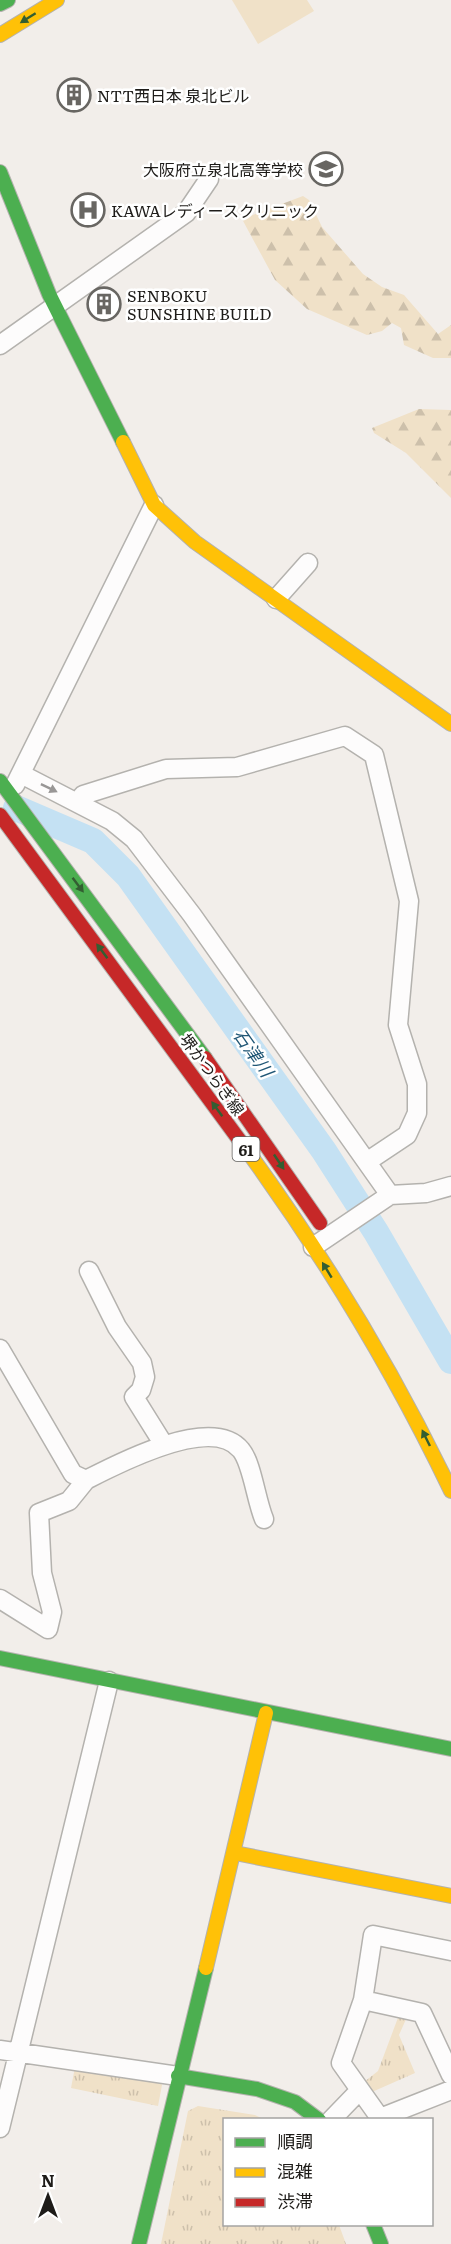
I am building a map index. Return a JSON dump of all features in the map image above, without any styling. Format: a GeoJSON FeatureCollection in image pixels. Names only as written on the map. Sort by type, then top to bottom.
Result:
{"type":"FeatureCollection","features":[{"type":"Feature","properties":{"kind":"street"},"geometry":{"type":"LineString","coordinates":[[0,4],[8,0]]}},
{"type":"Feature","properties":{"kind":"street"},"geometry":{"type":"LineString","coordinates":[[0,36],[57,0]]}},
{"type":"Feature","properties":{"kind":"street"},"geometry":{"type":"LineString","coordinates":[[0,172],[55,308],[154,505],[195,542],[451,724]]}},
{"type":"Feature","properties":{"kind":"street"},"geometry":{"type":"LineString","coordinates":[[0,345],[186,213],[209,179]]}},
{"type":"Feature","properties":{"kind":"street"},"geometry":{"type":"LineString","coordinates":[[4,820],[12,784],[154,505]]}},
{"type":"Feature","properties":{"kind":"street"},"geometry":{"type":"LineString","coordinates":[[276,599],[308,562]]}},
{"type":"Feature","properties":{"kind":"street"},"geometry":{"type":"LineString","coordinates":[[78,802],[83,795],[166,769],[237,767],[345,736],[374,754],[409,902],[398,1025],[417,1084],[417,1113],[407,1135],[368,1161]]}},
{"type":"Feature","properties":{"kind":"street"},"geometry":{"type":"LineString","coordinates":[[12,784],[78,802],[112,821],[134,839],[192,915],[368,1161],[387,1197]]}},
{"type":"Feature","properties":{"kind":"street","name":"堺かつらぎ線"},"geometry":{"type":"LineString","coordinates":[[12,784],[42,839],[145,974],[269,1147],[338,1252]]}},
{"type":"Feature","properties":{"kind":"street","name":"堺かつらぎ線"},"geometry":{"type":"LineString","coordinates":[[4,820],[225,1119],[313,1247],[416,1418],[451,1491]]}},
{"type":"Feature","properties":{"kind":"street"},"geometry":{"type":"LineString","coordinates":[[313,1247],[387,1197],[426,1193],[451,1186]]}},
{"type":"Feature","properties":{"kind":"street"},"geometry":{"type":"LineString","coordinates":[[89,1271],[117,1327],[142,1364],[145,1377],[141,1390],[134,1397],[164,1445]]}},
{"type":"Feature","properties":{"kind":"street"},"geometry":{"type":"LineString","coordinates":[[0,1349],[73,1474],[86,1480]]}},
{"type":"Feature","properties":{"kind":"street"},"geometry":{"type":"LineString","coordinates":[[0,1599],[48,1629],[52,1611],[42,1574],[39,1513],[69,1502],[86,1480],[164,1445],[193,1438],[215,1437],[230,1441],[240,1448],[249,1462],[252,1485],[264,1519]]}},
{"type":"Feature","properties":{"kind":"street"},"geometry":{"type":"LineString","coordinates":[[0,1658],[451,1749]]}},
{"type":"Feature","properties":{"kind":"street"},"geometry":{"type":"LineString","coordinates":[[0,2128],[20,2054],[109,1681]]}},
{"type":"Feature","properties":{"kind":"street"},"geometry":{"type":"LineString","coordinates":[[139,2244],[177,2076],[235,1853],[266,1713]]}},
{"type":"Feature","properties":{"kind":"street"},"geometry":{"type":"LineString","coordinates":[[235,1853],[451,1896]]}},
{"type":"Feature","properties":{"kind":"street"},"geometry":{"type":"LineString","coordinates":[[451,1952],[373,1935],[363,2000],[341,2063],[380,2118],[451,2090]]}},
{"type":"Feature","properties":{"kind":"street"},"geometry":{"type":"LineString","coordinates":[[363,2000],[422,2013],[451,2075]]}},
{"type":"Feature","properties":{"kind":"street"},"geometry":{"type":"LineString","coordinates":[[0,2050],[257,2089],[295,2102],[316,2118]]}},
{"type":"Feature","properties":{"kind":"street"},"geometry":{"type":"LineString","coordinates":[[333,2118],[360,2090]]}},
{"type":"Feature","properties":{"kind":"street"},"geometry":{"type":"LineString","coordinates":[[374,2226],[381,2244]]}},
{"type":"Feature","properties":{"kind":"green space"},"geometry":{"type":"Polygon","coordinates":[[[232,0],[307,0],[314,11],[258,44],[232,0]]]}},
{"type":"Feature","properties":{"kind":"green space"},"geometry":{"type":"Polygon","coordinates":[[[303,196],[309,200],[322,227],[363,274],[382,287],[404,295],[438,334],[451,325],[451,358],[433,358],[404,345],[401,328],[392,323],[382,331],[367,335],[307,309],[275,280],[242,219],[303,196]]]}},
{"type":"Feature","properties":{"kind":"green space"},"geometry":{"type":"Polygon","coordinates":[[[419,409],[451,410],[451,498],[406,453],[374,433],[372,428],[419,409]]]}},
{"type":"Feature","properties":{"kind":"green space"},"geometry":{"type":"Polygon","coordinates":[[[399,2015],[407,2017],[399,2035],[415,2073],[372,2092],[364,2082],[378,2071],[399,2015]]]}},
{"type":"Feature","properties":{"kind":"green space"},"geometry":{"type":"Polygon","coordinates":[[[75,2067],[158,2079],[162,2085],[158,2106],[71,2088],[75,2067]]]}},
{"type":"Feature","properties":{"kind":"green space"},"geometry":{"type":"Polygon","coordinates":[[[198,2106],[255,2115],[261,2118],[223,2118],[223,2226],[339,2226],[346,2244],[161,2244],[188,2111],[198,2106]]]}},
{"type":"Feature","properties":{"kind":"waterway","name":"石津川"},"geometry":{"type":"LineString","coordinates":[[16,808],[93,841],[128,876],[324,1151],[376,1232],[451,1361]]}},
{"type":"Feature","properties":{"kind":"traffic: fast"},"geometry":{"type":"LineString","coordinates":[[0,4],[8,0]]}},
{"type":"Feature","properties":{"kind":"traffic: fast"},"geometry":{"type":"LineString","coordinates":[[0,172],[49,294],[123,442]]}},
{"type":"Feature","properties":{"kind":"traffic: fast"},"geometry":{"type":"LineString","coordinates":[[0,781],[205,1058]]}},
{"type":"Feature","properties":{"kind":"traffic: fast"},"geometry":{"type":"LineString","coordinates":[[0,1658],[451,1749]]}},
{"type":"Feature","properties":{"kind":"traffic: fast"},"geometry":{"type":"LineString","coordinates":[[139,2244],[206,1968]]}},
{"type":"Feature","properties":{"kind":"traffic: fast"},"geometry":{"type":"LineString","coordinates":[[178,2076],[257,2089],[295,2102],[316,2118]]}},
{"type":"Feature","properties":{"kind":"traffic: fast"},"geometry":{"type":"LineString","coordinates":[[374,2226],[381,2244]]}},
{"type":"Feature","properties":{"kind":"traffic: slow"},"geometry":{"type":"LineString","coordinates":[[0,35],[57,0]]}},
{"type":"Feature","properties":{"kind":"traffic: slow"},"geometry":{"type":"LineString","coordinates":[[123,442],[154,505],[195,542],[451,724]]}},
{"type":"Feature","properties":{"kind":"traffic: slow"},"geometry":{"type":"LineString","coordinates":[[243,1145],[301,1228],[355,1313],[405,1401],[451,1491]]}},
{"type":"Feature","properties":{"kind":"traffic: slow"},"geometry":{"type":"LineString","coordinates":[[206,1968],[266,1713]]}},
{"type":"Feature","properties":{"kind":"traffic: slow"},"geometry":{"type":"LineString","coordinates":[[235,1853],[451,1896]]}},
{"type":"Feature","properties":{"kind":"traffic: jam"},"geometry":{"type":"LineString","coordinates":[[0,815],[243,1145]]}},
{"type":"Feature","properties":{"kind":"traffic: jam"},"geometry":{"type":"LineString","coordinates":[[205,1058],[320,1223]]}},
{"type":"Feature","properties":{"kind":"place","name":"NTT西日本 泉北ビル"},"geometry":{"type":"Point","coordinates":[74,95]}},
{"type":"Feature","properties":{"kind":"place","name":"大阪府立泉北高等学校"},"geometry":{"type":"Point","coordinates":[326,169]}},
{"type":"Feature","properties":{"kind":"place","name":"KAWAレディースクリニック"},"geometry":{"type":"Point","coordinates":[88,210]}},
{"type":"Feature","properties":{"kind":"place","name":"SENBOKU SUNSHINE BUILD"},"geometry":{"type":"Point","coordinates":[104,304]}}]}
